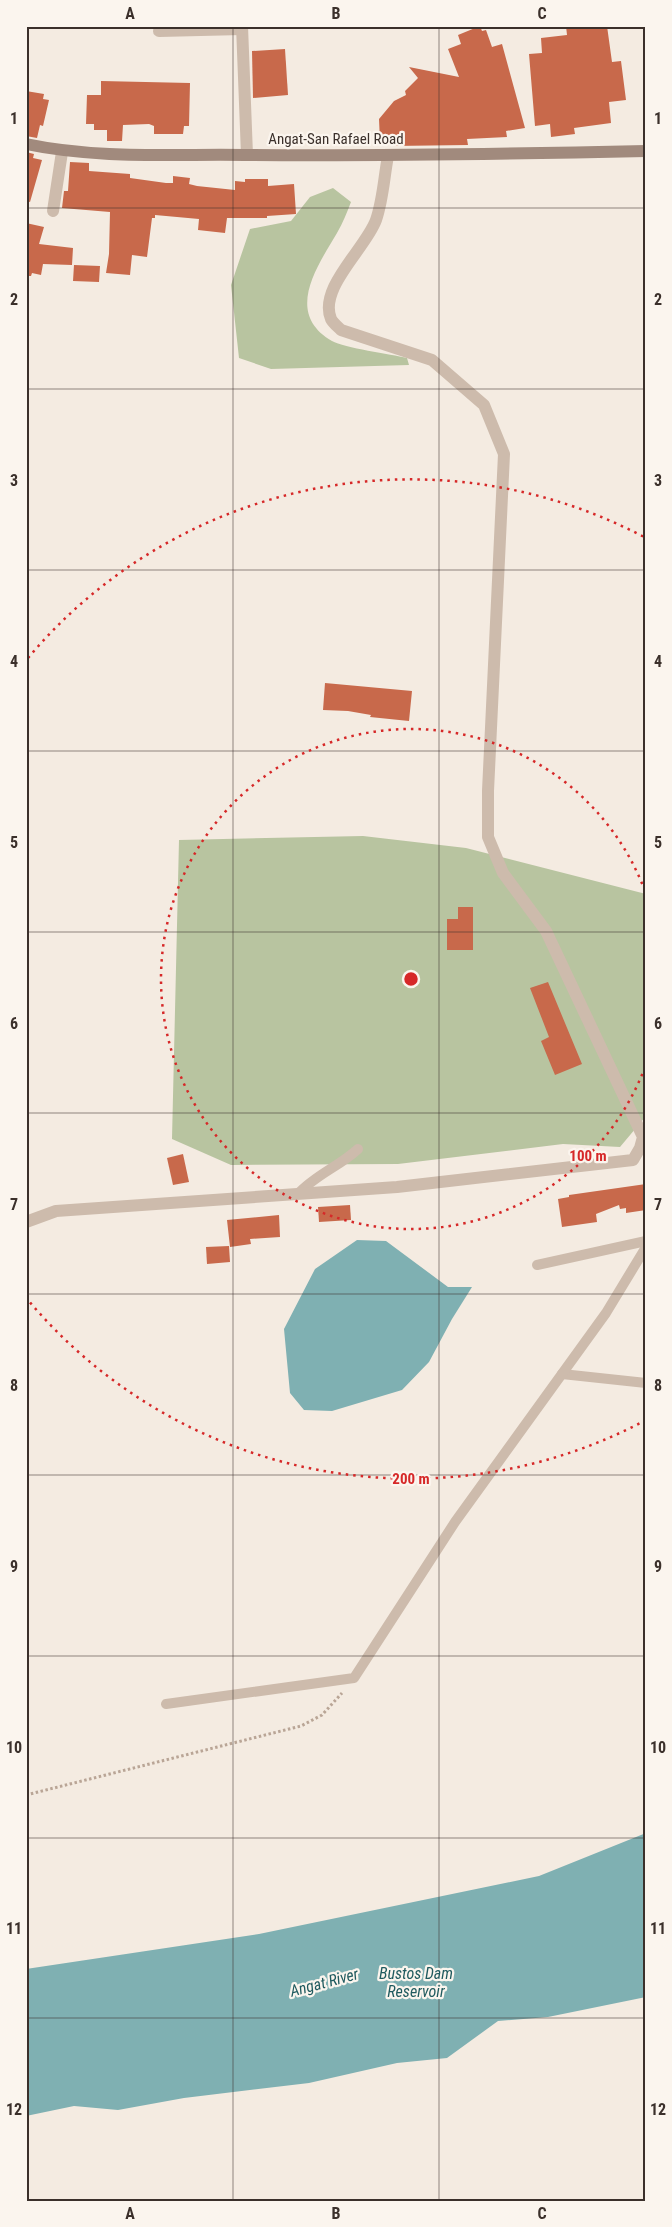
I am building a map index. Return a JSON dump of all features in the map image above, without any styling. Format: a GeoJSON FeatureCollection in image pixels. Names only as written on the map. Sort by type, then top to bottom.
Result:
{"type":"FeatureCollection","features":[{"type":"Feature","properties":{"kind":"main road","name":"Angat-San Rafael Road"},"geometry":{"type":"LineString","coordinates":[[26,144],[62,152],[247,155],[388,156],[646,151]]}},
{"type":"Feature","properties":{"kind":"street"},"geometry":{"type":"LineString","coordinates":[[159,31],[242,28],[247,155]]}},
{"type":"Feature","properties":{"kind":"street"},"geometry":{"type":"LineString","coordinates":[[53,212],[62,152]]}},
{"type":"Feature","properties":{"kind":"street"},"geometry":{"type":"LineString","coordinates":[[26,1222],[56,1211],[397,1187],[633,1160],[645,1136],[546,931],[503,873],[488,837],[488,791],[504,454],[484,405],[432,360],[341,330],[331,320],[328,309],[330,298],[340,274],[362,245],[376,220],[388,156]]}},
{"type":"Feature","properties":{"kind":"lane"},"geometry":{"type":"LineString","coordinates":[[298,1194],[312,1181],[346,1160],[358,1148]]}},
{"type":"Feature","properties":{"kind":"lane"},"geometry":{"type":"LineString","coordinates":[[537,1265],[646,1241]]}},
{"type":"Feature","properties":{"kind":"lane"},"geometry":{"type":"LineString","coordinates":[[166,1704],[354,1678],[455,1522],[606,1313],[646,1247]]}},
{"type":"Feature","properties":{"kind":"lane"},"geometry":{"type":"LineString","coordinates":[[562,1374],[646,1383]]}},
{"type":"Feature","properties":{"kind":"path"},"geometry":{"type":"LineString","coordinates":[[26,1795],[301,1726],[322,1715],[354,1678]]}},
{"type":"Feature","properties":{"kind":"green space"},"geometry":{"type":"Polygon","coordinates":[[[333,188],[351,202],[341,225],[321,260],[309,289],[307,303],[310,317],[318,330],[338,344],[407,358],[409,365],[271,369],[239,358],[231,285],[250,229],[291,221],[310,197],[333,188]]]}},
{"type":"Feature","properties":{"kind":"green space"},"geometry":{"type":"Polygon","coordinates":[[[363,836],[466,848],[646,894],[646,1116],[620,1147],[563,1144],[398,1164],[231,1165],[172,1139],[179,840],[363,836]]]}},
{"type":"Feature","properties":{"kind":"water"},"geometry":{"type":"Polygon","coordinates":[[[357,1240],[386,1241],[448,1287],[472,1287],[429,1362],[402,1390],[332,1411],[304,1410],[290,1393],[284,1329],[315,1269],[357,1240]]]}},
{"type":"Feature","properties":{"kind":"water","name":"Bustos Dam Reservoir"},"geometry":{"type":"Polygon","coordinates":[[[646,1833],[646,1997],[548,2017],[498,2021],[447,2058],[397,2063],[309,2083],[184,2098],[118,2110],[74,2106],[26,2116],[26,1969],[259,1934],[539,1876],[646,1833]]]}},
{"type":"Feature","properties":{"kind":"building"},"geometry":{"type":"Polygon","coordinates":[[[480,26],[482,31],[486,30],[492,47],[502,44],[525,128],[506,131],[507,137],[467,139],[468,145],[393,146],[393,140],[380,141],[379,119],[394,101],[406,95],[405,91],[418,78],[409,67],[459,77],[448,49],[461,44],[458,35],[480,26]]]}},
{"type":"Feature","properties":{"kind":"building"},"geometry":{"type":"Polygon","coordinates":[[[566,26],[607,26],[612,62],[621,61],[626,100],[609,102],[611,123],[574,128],[575,134],[551,137],[550,124],[535,126],[529,54],[542,53],[541,38],[567,35],[566,26]]]}},
{"type":"Feature","properties":{"kind":"building"},"geometry":{"type":"Polygon","coordinates":[[[285,49],[288,95],[253,98],[252,51],[285,49]]]}},
{"type":"Feature","properties":{"kind":"building"},"geometry":{"type":"Polygon","coordinates":[[[101,81],[190,83],[189,126],[184,126],[183,134],[154,134],[154,126],[149,124],[123,125],[122,141],[107,141],[107,130],[94,130],[94,124],[86,124],[87,95],[101,95],[101,81]]]}},
{"type":"Feature","properties":{"kind":"building"},"geometry":{"type":"Polygon","coordinates":[[[26,91],[44,94],[43,99],[49,100],[43,126],[40,125],[37,138],[26,136],[26,91]]]}},
{"type":"Feature","properties":{"kind":"building"},"geometry":{"type":"Polygon","coordinates":[[[26,152],[34,154],[33,158],[42,160],[30,202],[26,201],[26,152]]]}},
{"type":"Feature","properties":{"kind":"building"},"geometry":{"type":"Polygon","coordinates":[[[70,162],[89,163],[89,171],[130,174],[130,178],[173,183],[173,176],[190,178],[189,184],[197,186],[235,190],[235,181],[245,182],[245,179],[268,179],[268,186],[294,184],[296,214],[267,216],[267,218],[227,218],[225,233],[198,230],[199,219],[155,215],[155,218],[152,218],[147,257],[132,255],[130,275],[106,273],[109,254],[110,212],[62,208],[64,191],[68,191],[70,162]]]}},
{"type":"Feature","properties":{"kind":"building"},"geometry":{"type":"Polygon","coordinates":[[[26,223],[44,227],[39,244],[73,248],[72,265],[43,264],[41,275],[32,273],[31,276],[26,276],[26,223]]]}},
{"type":"Feature","properties":{"kind":"building"},"geometry":{"type":"Polygon","coordinates":[[[74,265],[100,266],[99,282],[73,281],[74,265]]]}},
{"type":"Feature","properties":{"kind":"building"},"geometry":{"type":"Polygon","coordinates":[[[325,683],[412,691],[409,721],[370,717],[371,715],[348,711],[323,710],[325,683]]]}},
{"type":"Feature","properties":{"kind":"building"},"geometry":{"type":"Polygon","coordinates":[[[458,907],[473,907],[473,950],[447,950],[447,919],[458,919],[458,907]]]}},
{"type":"Feature","properties":{"kind":"building"},"geometry":{"type":"Polygon","coordinates":[[[548,982],[582,1064],[555,1075],[541,1041],[549,1037],[530,988],[548,982]]]}},
{"type":"Feature","properties":{"kind":"building"},"geometry":{"type":"Polygon","coordinates":[[[183,1154],[189,1182],[173,1185],[167,1158],[183,1154]]]}},
{"type":"Feature","properties":{"kind":"building"},"geometry":{"type":"Polygon","coordinates":[[[646,1184],[646,1210],[626,1213],[626,1208],[620,1209],[619,1205],[596,1214],[597,1222],[562,1227],[558,1199],[569,1197],[569,1195],[646,1184]]]}},
{"type":"Feature","properties":{"kind":"building"},"geometry":{"type":"Polygon","coordinates":[[[350,1205],[351,1220],[319,1222],[318,1207],[350,1205]]]}},
{"type":"Feature","properties":{"kind":"building"},"geometry":{"type":"Polygon","coordinates":[[[279,1215],[280,1237],[250,1239],[251,1244],[230,1247],[227,1220],[279,1215]]]}},
{"type":"Feature","properties":{"kind":"building"},"geometry":{"type":"Polygon","coordinates":[[[229,1246],[230,1262],[207,1264],[206,1247],[229,1246]]]}},
{"type":"Feature","properties":{"kind":"water label","name":"Angat River"},"geometry":{"type":"Point","coordinates":[324,1982]}}]}
